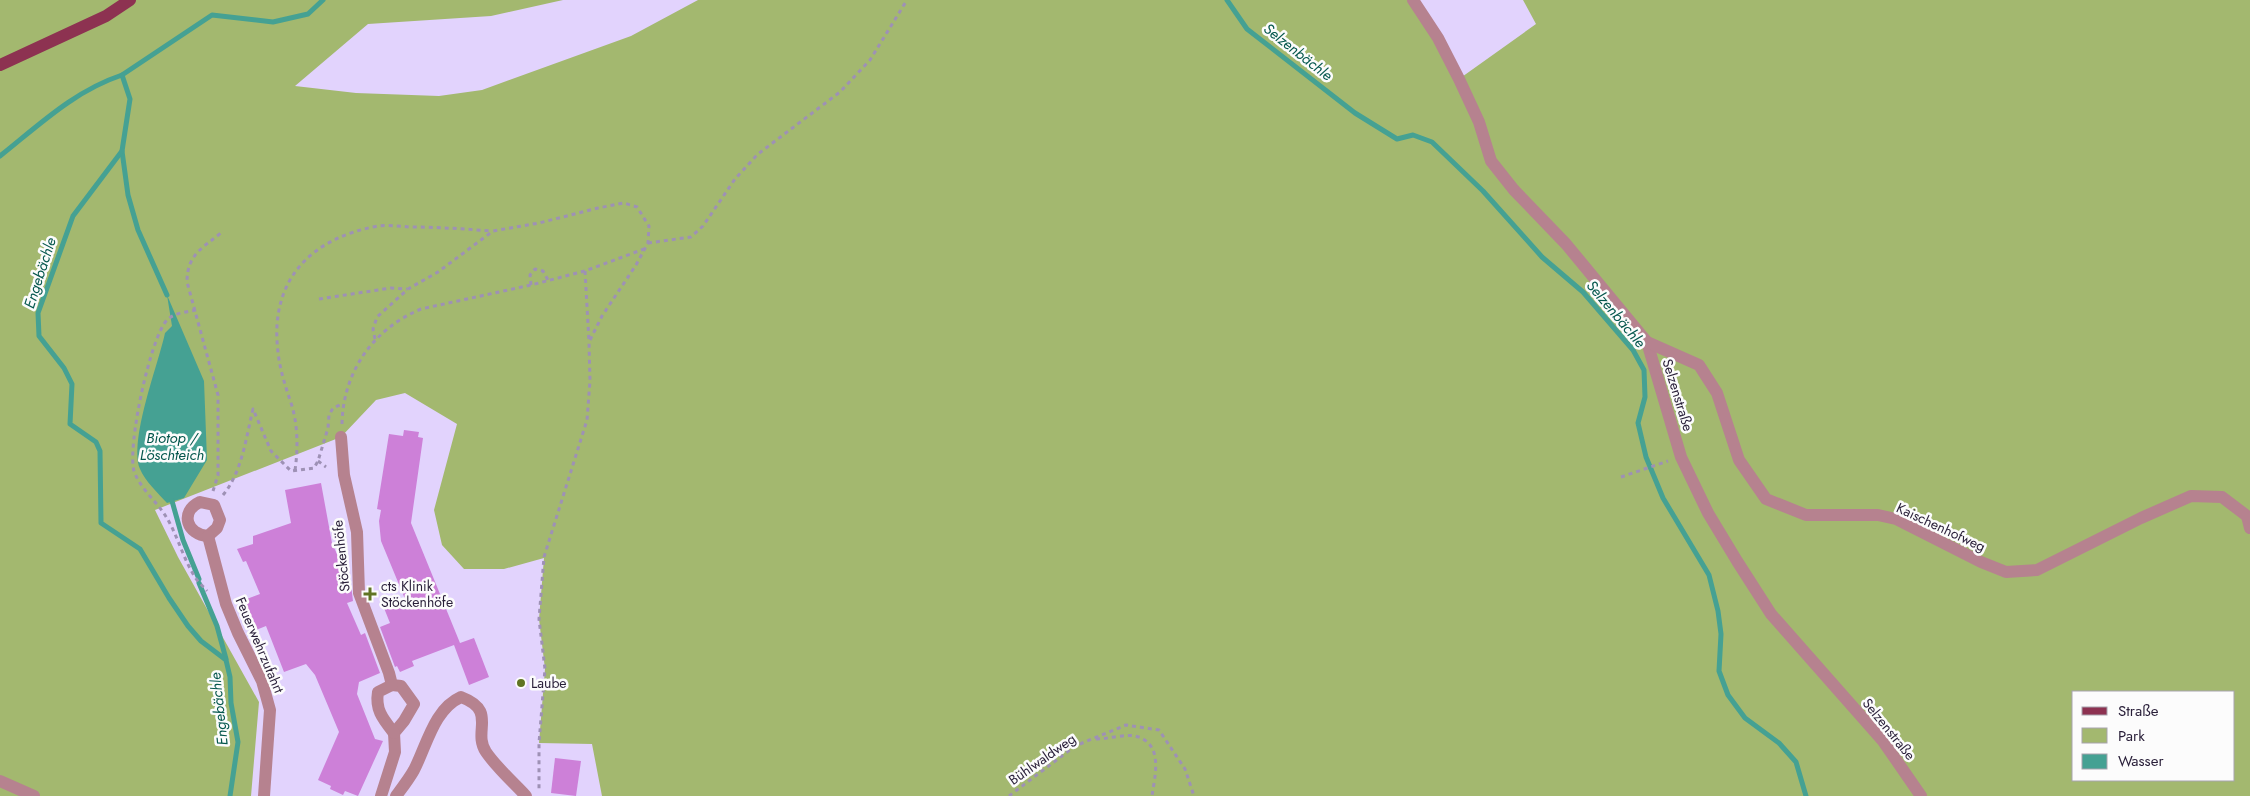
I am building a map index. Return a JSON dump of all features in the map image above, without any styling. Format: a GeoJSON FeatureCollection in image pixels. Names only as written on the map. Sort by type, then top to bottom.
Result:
{"type":"FeatureCollection","features":[{"type":"Feature","properties":{"kind":"main road"},"geometry":{"type":"LineString","coordinates":[[0,65],[106,16],[130,0]]}},
{"type":"Feature","properties":{"kind":"street","name":"Selzenstraße"},"geometry":{"type":"LineString","coordinates":[[1413,0],[1438,38],[1479,122],[1491,161],[1514,190],[1566,244],[1646,342],[1681,457],[1708,513],[1732,553],[1771,614],[1883,741],[1921,796]]}},
{"type":"Feature","properties":{"kind":"street","name":"Kaischenhofweg"},"geometry":{"type":"LineString","coordinates":[[1646,342],[1699,366],[1717,393],[1739,460],[1766,499],[1806,515],[1878,515],[1896,519],[1981,562],[2006,572],[2037,570],[2141,518],[2191,496],[2222,497],[2247,516],[2250,528]]}},
{"type":"Feature","properties":{"kind":"street","name":"Stöckenhöfe"},"geometry":{"type":"LineString","coordinates":[[341,437],[344,475],[356,532],[359,593],[392,685]]}},
{"type":"Feature","properties":{"kind":"street"},"geometry":{"type":"LineString","coordinates":[[200,502],[212,504],[220,520],[217,528],[208,536],[201,536],[195,532],[188,519],[189,512],[193,506],[200,502]]}},
{"type":"Feature","properties":{"kind":"street","name":"Feuerwehrzufahrt"},"geometry":{"type":"LineString","coordinates":[[208,536],[226,604],[262,681],[270,710],[264,796]]}},
{"type":"Feature","properties":{"kind":"street"},"geometry":{"type":"LineString","coordinates":[[381,796],[395,752],[394,733],[379,714],[376,703],[378,692],[392,685],[402,686],[414,704],[394,733]]}},
{"type":"Feature","properties":{"kind":"street"},"geometry":{"type":"LineString","coordinates":[[396,796],[414,771],[440,715],[450,702],[461,697],[473,701],[480,711],[483,724],[481,739],[485,751],[526,796]]}},
{"type":"Feature","properties":{"kind":"street"},"geometry":{"type":"LineString","coordinates":[[0,782],[34,796]]}},
{"type":"Feature","properties":{"kind":"path"},"geometry":{"type":"LineString","coordinates":[[648,243],[691,237],[704,226],[736,180],[758,154],[840,92],[870,60],[908,0]]}},
{"type":"Feature","properties":{"kind":"path"},"geometry":{"type":"LineString","coordinates":[[295,470],[298,449],[293,408],[283,382],[277,345],[279,308],[295,270],[308,256],[332,240],[353,232],[380,226],[493,231],[539,223],[624,203],[637,206],[649,226],[648,243],[602,316],[589,342]]}},
{"type":"Feature","properties":{"kind":"path"},"geometry":{"type":"LineString","coordinates":[[375,339],[373,329],[377,317],[408,289],[438,272],[493,231]]}},
{"type":"Feature","properties":{"kind":"path"},"geometry":{"type":"LineString","coordinates":[[212,504],[218,475],[218,395],[187,282],[187,268],[194,255],[222,232]]}},
{"type":"Feature","properties":{"kind":"path"},"geometry":{"type":"LineString","coordinates":[[341,437],[342,403],[355,368],[375,339],[405,316],[422,309],[585,271],[645,248]]}},
{"type":"Feature","properties":{"kind":"path"},"geometry":{"type":"LineString","coordinates":[[531,285],[530,275],[535,269],[543,271],[548,280]]}},
{"type":"Feature","properties":{"kind":"path"},"geometry":{"type":"LineString","coordinates":[[539,796],[539,743],[545,669],[539,620],[544,558],[587,420],[590,382],[585,271]]}},
{"type":"Feature","properties":{"kind":"path"},"geometry":{"type":"LineString","coordinates":[[319,299],[392,288],[408,289]]}},
{"type":"Feature","properties":{"kind":"path"},"geometry":{"type":"LineString","coordinates":[[196,310],[178,314],[169,319],[155,341],[142,392],[134,436],[134,470],[140,484],[165,515],[197,579],[210,595],[226,604]]}},
{"type":"Feature","properties":{"kind":"path"},"geometry":{"type":"LineString","coordinates":[[212,504],[231,484],[242,458],[253,409],[271,450],[291,471],[314,468],[318,460],[326,467]]}},
{"type":"Feature","properties":{"kind":"path"},"geometry":{"type":"LineString","coordinates":[[1621,477],[1666,462]]}},
{"type":"Feature","properties":{"kind":"path","name":"Bühlwaldweg"},"geometry":{"type":"LineString","coordinates":[[1009,796],[1075,746],[1126,724],[1159,730],[1185,769],[1194,796]]}},
{"type":"Feature","properties":{"kind":"path"},"geometry":{"type":"LineString","coordinates":[[1092,740],[1135,736],[1151,746],[1157,762],[1152,796]]}},
{"type":"Feature","properties":{"kind":"green space"},"geometry":{"type":"Polygon","coordinates":[[[0,0],[563,0],[491,16],[368,24],[295,86],[356,93],[439,96],[482,90],[631,36],[698,0],[1413,0],[1459,79],[1536,24],[1523,0],[2250,0],[2250,796],[602,796],[592,744],[539,743],[545,669],[539,619],[544,558],[504,569],[464,569],[442,545],[434,510],[457,424],[405,393],[376,400],[341,437],[155,510],[178,557],[259,702],[251,796],[0,796],[0,0]]]}},
{"type":"Feature","properties":{"kind":"water","name":"Biotop / Löschteich"},"geometry":{"type":"Polygon","coordinates":[[[167,295],[204,381],[207,460],[184,498],[167,503],[152,487],[140,469],[138,440],[141,421],[165,333],[172,326],[167,295]]]}},
{"type":"Feature","properties":{"kind":"building"},"geometry":{"type":"Polygon","coordinates":[[[404,430],[419,432],[418,437],[423,438],[411,523],[460,643],[474,638],[489,677],[469,685],[454,645],[412,661],[414,666],[400,672],[397,666],[395,667],[380,627],[390,623],[384,608],[405,599],[381,541],[379,521],[381,510],[377,509],[389,434],[403,436],[404,430]]]}},
{"type":"Feature","properties":{"kind":"building"},"geometry":{"type":"Polygon","coordinates":[[[321,483],[332,543],[351,585],[353,601],[347,603],[361,635],[365,633],[380,673],[359,682],[357,694],[375,739],[383,741],[358,796],[345,791],[343,795],[330,789],[331,786],[318,780],[339,732],[315,675],[306,664],[284,672],[266,626],[256,630],[244,600],[260,594],[246,561],[243,562],[237,549],[253,544],[253,536],[291,523],[285,490],[321,483]]]}},
{"type":"Feature","properties":{"kind":"building"},"geometry":{"type":"Polygon","coordinates":[[[555,758],[581,761],[576,796],[551,793],[555,758]]]}},
{"type":"Feature","properties":{"kind":"waterway","name":"Engebächle"},"geometry":{"type":"LineString","coordinates":[[230,796],[238,742],[226,660],[201,641],[188,626],[140,549],[101,523],[100,451],[96,442],[70,424],[72,384],[64,368],[39,336],[38,313],[73,216],[122,151],[130,99],[122,75],[212,15],[273,22],[308,14],[323,0]]}},
{"type":"Feature","properties":{"kind":"waterway","name":"Selzenbächle"},"geometry":{"type":"LineString","coordinates":[[1227,0],[1247,29],[1355,113],[1397,139],[1413,135],[1432,142],[1483,191],[1542,257],[1583,292],[1633,350],[1644,370],[1645,397],[1638,423],[1646,457],[1663,498],[1709,575],[1718,611],[1721,634],[1719,671],[1728,695],[1745,718],[1779,743],[1796,762],[1806,796]]}},
{"type":"Feature","properties":{"kind":"waterway"},"geometry":{"type":"LineString","coordinates":[[0,156],[73,99],[122,75]]}},
{"type":"Feature","properties":{"kind":"waterway"},"geometry":{"type":"LineString","coordinates":[[122,151],[128,195],[138,230],[167,295]]}},
{"type":"Feature","properties":{"kind":"waterway"},"geometry":{"type":"LineString","coordinates":[[172,501],[183,540],[199,579]]}},
{"type":"Feature","properties":{"kind":"waterway"},"geometry":{"type":"LineString","coordinates":[[199,583],[217,626],[226,659]]}},
{"type":"Feature","properties":{"kind":"place","name":"cts Klinik Stöckenhöfe"},"geometry":{"type":"Point","coordinates":[370,594]}},
{"type":"Feature","properties":{"kind":"place","name":"Laube"},"geometry":{"type":"Point","coordinates":[521,683]}}]}
